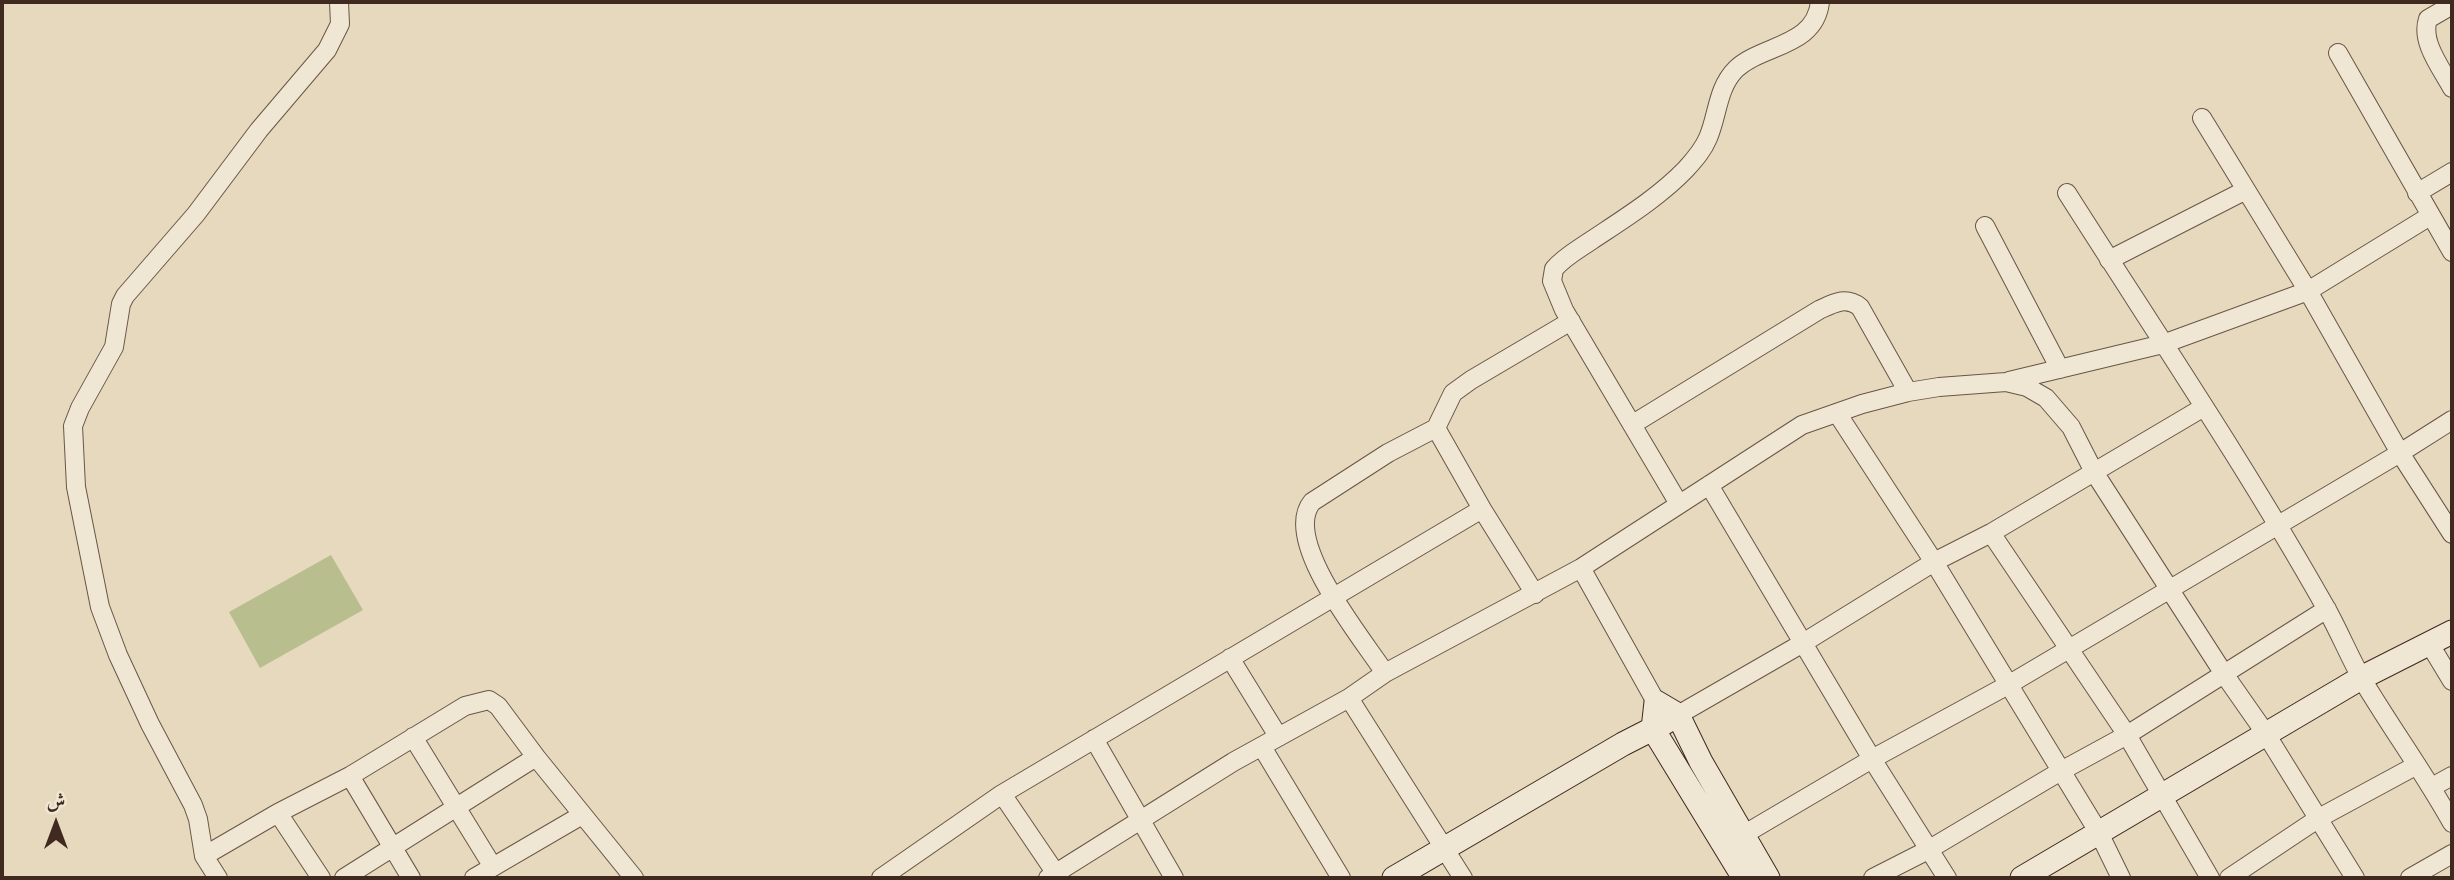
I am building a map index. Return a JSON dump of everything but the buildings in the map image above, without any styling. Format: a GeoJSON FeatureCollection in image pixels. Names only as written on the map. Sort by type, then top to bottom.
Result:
{"type":"FeatureCollection","features":[{"type":"Feature","properties":{"kind":"street"},"geometry":{"type":"LineString","coordinates":[[218,878],[204,856],[193,805],[118,655],[100,607],[76,487],[73,426],[114,347],[121,304],[125,296],[196,214],[259,130],[327,50],[340,24],[339,2]]}},
{"type":"Feature","properties":{"kind":"street"},"geometry":{"type":"LineString","coordinates":[[1679,504],[1555,293],[1552,281],[1554,269],[1658,195],[1688,168],[1701,152],[1709,135],[1716,104],[1736,69],[1797,39],[1811,24],[1820,2]]}},
{"type":"Feature","properties":{"kind":"street"},"geometry":{"type":"LineString","coordinates":[[2452,5],[2428,19],[2426,32],[2431,50],[2452,88]]}},
{"type":"Feature","properties":{"kind":"street"},"geometry":{"type":"LineString","coordinates":[[2338,54],[2452,252]]}},
{"type":"Feature","properties":{"kind":"street"},"geometry":{"type":"LineString","coordinates":[[2202,118],[2308,291],[2400,453],[2452,534]]}},
{"type":"Feature","properties":{"kind":"street"},"geometry":{"type":"LineString","coordinates":[[2417,193],[2452,172]]}},
{"type":"Feature","properties":{"kind":"street"},"geometry":{"type":"LineString","coordinates":[[2109,260],[2246,190]]}},
{"type":"Feature","properties":{"kind":"street"},"geometry":{"type":"LineString","coordinates":[[2067,193],[2277,526],[2327,610],[2361,678],[2432,787],[2452,823]]}},
{"type":"Feature","properties":{"kind":"street"},"geometry":{"type":"LineString","coordinates":[[1002,794],[1054,877],[1233,762],[1349,698],[1385,673],[1581,568],[1802,425],[1908,393],[1939,387],[2006,382],[2163,344],[2308,291],[2430,216]]}},
{"type":"Feature","properties":{"kind":"street"},"geometry":{"type":"LineString","coordinates":[[1984,226],[2060,369]]}},
{"type":"Feature","properties":{"kind":"street"},"geometry":{"type":"LineString","coordinates":[[1633,424],[1819,310],[1844,300],[1851,300],[1860,307],[1908,393]]}},
{"type":"Feature","properties":{"kind":"street"},"geometry":{"type":"LineString","coordinates":[[1385,673],[1315,566],[1304,523],[1307,508],[1312,502],[1388,453],[1436,428],[1453,393],[1471,380],[1571,321]]}},
{"type":"Feature","properties":{"kind":"street"},"geometry":{"type":"LineString","coordinates":[[2006,382],[2027,387],[2046,397],[2071,427],[2094,471],[2168,590],[2266,734],[2355,878]]}},
{"type":"Feature","properties":{"kind":"street"},"geometry":{"type":"LineString","coordinates":[[1394,878],[1623,744],[1803,643],[1934,562],[1991,533],[2204,407]]}},
{"type":"Feature","properties":{"kind":"street"},"geometry":{"type":"LineString","coordinates":[[1837,413],[1934,562],[2099,833],[2122,878]]}},
{"type":"Feature","properties":{"kind":"street"},"geometry":{"type":"LineString","coordinates":[[1743,835],[1872,759],[2008,685],[2452,420]]}},
{"type":"Feature","properties":{"kind":"street"},"geometry":{"type":"LineString","coordinates":[[1436,428],[1535,594]]}},
{"type":"Feature","properties":{"kind":"street"},"geometry":{"type":"LineString","coordinates":[[1709,485],[1872,759],[1947,878]]}},
{"type":"Feature","properties":{"kind":"street"},"geometry":{"type":"LineString","coordinates":[[881,878],[1002,794],[1482,509]]}},
{"type":"Feature","properties":{"kind":"street"},"geometry":{"type":"LineString","coordinates":[[1991,533],[2127,735],[2210,878]]}},
{"type":"Feature","properties":{"kind":"street"},"geometry":{"type":"LineString","coordinates":[[1581,568],[1656,702],[1678,715],[1701,762],[1768,878]]}},
{"type":"Feature","properties":{"kind":"street"},"geometry":{"type":"LineString","coordinates":[[1872,878],[1928,850],[2127,735],[2327,610]]}},
{"type":"Feature","properties":{"kind":"street"},"geometry":{"type":"LineString","coordinates":[[2022,878],[2361,678],[2452,632]]}},
{"type":"Feature","properties":{"kind":"street"},"geometry":{"type":"LineString","coordinates":[[2429,643],[2452,681]]}},
{"type":"Feature","properties":{"kind":"street"},"geometry":{"type":"LineString","coordinates":[[1230,658],[1278,736]]}},
{"type":"Feature","properties":{"kind":"street"},"geometry":{"type":"LineString","coordinates":[[1349,698],[1463,878]]}},
{"type":"Feature","properties":{"kind":"street"},"geometry":{"type":"LineString","coordinates":[[204,856],[278,813],[350,776],[465,706],[489,700],[498,706],[625,876]]}},
{"type":"Feature","properties":{"kind":"street"},"geometry":{"type":"LineString","coordinates":[[1656,702],[1653,729],[1744,878]]}},
{"type":"Feature","properties":{"kind":"street"},"geometry":{"type":"LineString","coordinates":[[413,737],[493,867]]}},
{"type":"Feature","properties":{"kind":"street"},"geometry":{"type":"LineString","coordinates":[[1094,739],[1142,821],[1170,877]]}},
{"type":"Feature","properties":{"kind":"street"},"geometry":{"type":"LineString","coordinates":[[1262,747],[1341,878]]}},
{"type":"Feature","properties":{"kind":"street"},"geometry":{"type":"LineString","coordinates":[[344,878],[536,757]]}},
{"type":"Feature","properties":{"kind":"street"},"geometry":{"type":"LineString","coordinates":[[2229,878],[2319,818],[2417,765]]}},
{"type":"Feature","properties":{"kind":"street"},"geometry":{"type":"LineString","coordinates":[[350,776],[411,878]]}},
{"type":"Feature","properties":{"kind":"street"},"geometry":{"type":"LineString","coordinates":[[2432,787],[2452,776]]}},
{"type":"Feature","properties":{"kind":"street"},"geometry":{"type":"LineString","coordinates":[[278,813],[321,878]]}},
{"type":"Feature","properties":{"kind":"street"},"geometry":{"type":"LineString","coordinates":[[474,878],[582,815]]}},
{"type":"Feature","properties":{"kind":"street"},"geometry":{"type":"LineString","coordinates":[[2410,878],[2452,854]]}},
{"type":"Feature","properties":{"kind":"green space"},"geometry":{"type":"Polygon","coordinates":[[[331,555],[363,610],[260,668],[229,612],[331,555]]]}}]}
